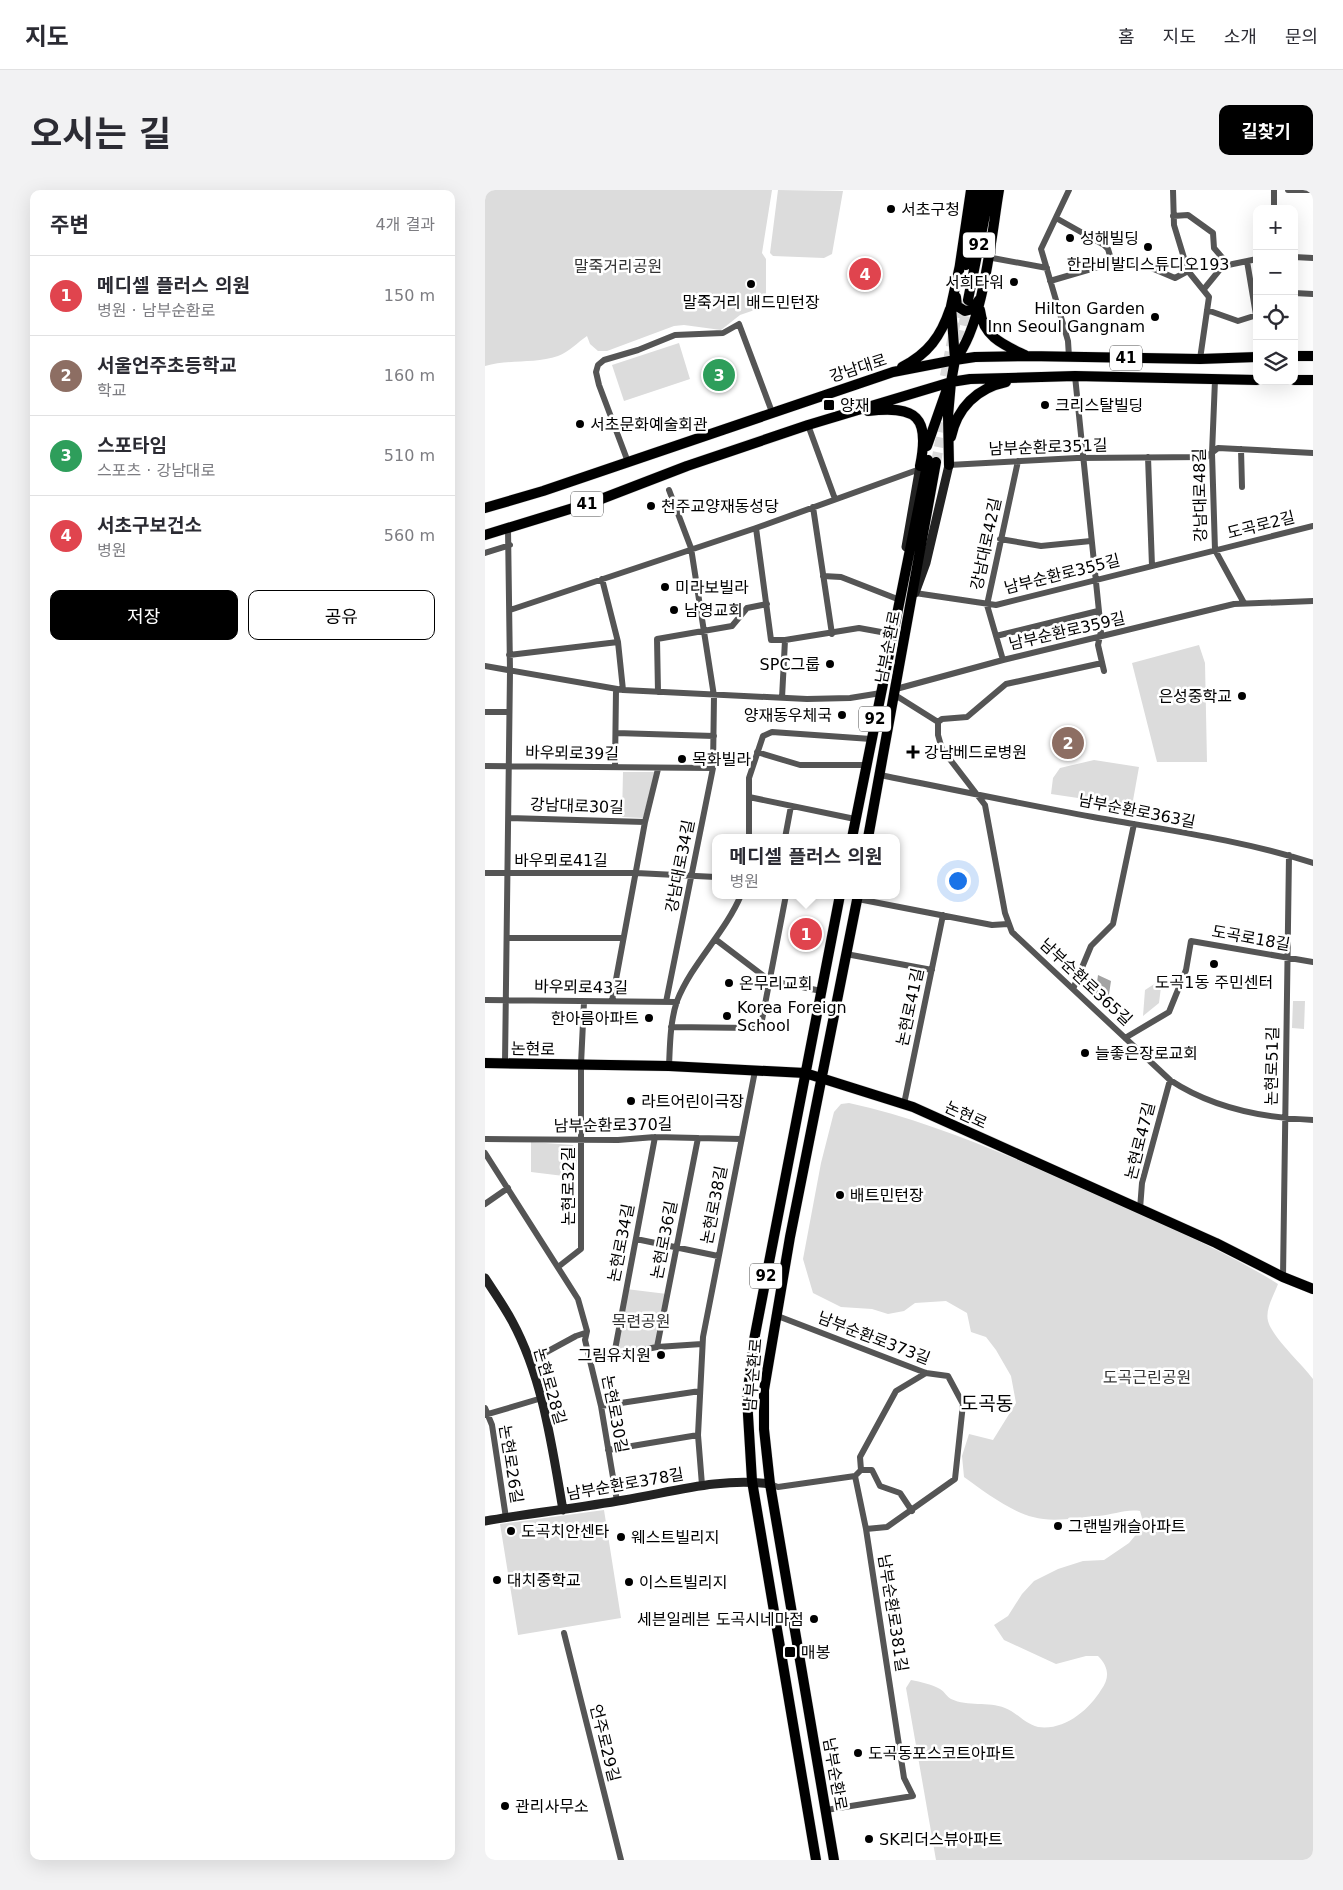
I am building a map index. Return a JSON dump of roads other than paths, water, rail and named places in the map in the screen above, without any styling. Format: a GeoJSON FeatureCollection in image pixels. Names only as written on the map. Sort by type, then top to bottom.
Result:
{"type":"FeatureCollection","features":[{"type":"Feature","properties":{"kind":"main road"},"geometry":{"type":"LineString","coordinates":[[971,190],[960,264],[957,306],[969,311],[973,310],[980,299]]}},
{"type":"Feature","properties":{"kind":"main road","name":"92"},"geometry":{"type":"LineString","coordinates":[[960,302],[980,190]]}},
{"type":"Feature","properties":{"kind":"main road","name":"92"},"geometry":{"type":"LineString","coordinates":[[960,302],[990,190]]}},
{"type":"Feature","properties":{"kind":"main road"},"geometry":{"type":"LineString","coordinates":[[955,360],[971,333],[980,299],[999,190]]}},
{"type":"Feature","properties":{"kind":"main road"},"geometry":{"type":"LineString","coordinates":[[949,465],[947,436],[960,302],[960,264]]}},
{"type":"Feature","properties":{"kind":"main road"},"geometry":{"type":"LineString","coordinates":[[980,299],[981,317],[986,331],[1002,344],[1027,356]]}},
{"type":"Feature","properties":{"kind":"main road"},"geometry":{"type":"LineString","coordinates":[[893,372],[918,358],[931,347],[960,302]]}},
{"type":"Feature","properties":{"kind":"main road"},"geometry":{"type":"LineString","coordinates":[[1298,356],[1313,356]]}},
{"type":"Feature","properties":{"kind":"main road","name":"강남대로"},"geometry":{"type":"LineString","coordinates":[[485,508],[628,462],[893,372],[975,357],[1200,359],[1253,357]]}},
{"type":"Feature","properties":{"kind":"main road","name":"41"},"geometry":{"type":"LineString","coordinates":[[485,535],[596,501],[687,466],[844,413],[951,382],[971,379],[1075,376],[1253,380]]}},
{"type":"Feature","properties":{"kind":"main road"},"geometry":{"type":"LineString","coordinates":[[949,465],[951,435],[966,404],[989,387],[1027,377]]}},
{"type":"Feature","properties":{"kind":"main road"},"geometry":{"type":"LineString","coordinates":[[1298,380],[1313,380]]}},
{"type":"Feature","properties":{"kind":"main road"},"geometry":{"type":"LineString","coordinates":[[926,464],[951,382]]}},
{"type":"Feature","properties":{"kind":"main road"},"geometry":{"type":"LineString","coordinates":[[844,413],[893,408],[915,417],[923,431],[926,464]]}},
{"type":"Feature","properties":{"kind":"main road"},"geometry":{"type":"LineString","coordinates":[[926,464],[926,458],[933,455],[941,458],[945,466],[949,465]]}},
{"type":"Feature","properties":{"kind":"main road","name":"남부순환로"},"geometry":{"type":"LineString","coordinates":[[853,834],[926,464]]}},
{"type":"Feature","properties":{"kind":"main road","name":"남부순환로"},"geometry":{"type":"LineString","coordinates":[[870,834],[911,608],[926,464]]}},
{"type":"Feature","properties":{"kind":"main road","name":"남부순환로"},"geometry":{"type":"LineString","coordinates":[[816,1860],[752,1481],[748,1430],[748,1386],[754,1340],[839,899]]}},
{"type":"Feature","properties":{"kind":"main road","name":"남부순환로"},"geometry":{"type":"LineString","coordinates":[[833,1860],[770,1484],[764,1429],[764,1390],[775,1314],[858,899]]}},
{"type":"Feature","properties":{"kind":"main road","name":"논현로"},"geometry":{"type":"LineString","coordinates":[[485,1063],[669,1066],[805,1073],[904,1104],[1216,1243],[1283,1278],[1313,1289]]}},
{"type":"Feature","properties":{"kind":"main road"},"geometry":{"type":"LineString","coordinates":[[748,1430],[764,1429]]}},
{"type":"Feature","properties":{"kind":"street"},"geometry":{"type":"LineString","coordinates":[[1069,190],[1041,249],[1068,341],[1069,357]]}},
{"type":"Feature","properties":{"kind":"street"},"geometry":{"type":"LineString","coordinates":[[1173,190],[1174,225],[1188,271],[1209,297],[1200,359]]}},
{"type":"Feature","properties":{"kind":"street"},"geometry":{"type":"LineString","coordinates":[[1274,190],[1274,205]]}},
{"type":"Feature","properties":{"kind":"street"},"geometry":{"type":"LineString","coordinates":[[1288,190],[1313,190]]}},
{"type":"Feature","properties":{"kind":"street"},"geometry":{"type":"LineString","coordinates":[[1173,216],[1188,215],[1213,233],[1213,248],[1228,265],[1253,260]]}},
{"type":"Feature","properties":{"kind":"street"},"geometry":{"type":"LineString","coordinates":[[1056,218],[1103,245],[1108,249],[1111,259],[1121,265],[1149,267],[1175,278],[1188,271]]}},
{"type":"Feature","properties":{"kind":"street"},"geometry":{"type":"LineString","coordinates":[[987,257],[1047,268]]}},
{"type":"Feature","properties":{"kind":"street"},"geometry":{"type":"LineString","coordinates":[[1298,257],[1313,258]]}},
{"type":"Feature","properties":{"kind":"street"},"geometry":{"type":"LineString","coordinates":[[1050,280],[1098,267],[1111,259]]}},
{"type":"Feature","properties":{"kind":"street"},"geometry":{"type":"LineString","coordinates":[[1247,261],[1253,297]]}},
{"type":"Feature","properties":{"kind":"street"},"geometry":{"type":"LineString","coordinates":[[1204,289],[1225,262]]}},
{"type":"Feature","properties":{"kind":"street"},"geometry":{"type":"LineString","coordinates":[[1298,293],[1313,294]]}},
{"type":"Feature","properties":{"kind":"street"},"geometry":{"type":"LineString","coordinates":[[1207,310],[1238,321],[1253,316]]}},
{"type":"Feature","properties":{"kind":"street"},"geometry":{"type":"LineString","coordinates":[[628,462],[599,385],[596,372],[598,364],[604,360],[638,350],[675,335],[723,333],[739,324],[772,412]]}},
{"type":"Feature","properties":{"kind":"street"},"geometry":{"type":"LineString","coordinates":[[1075,376],[1099,611],[1100,638],[1098,645],[1104,671]]}},
{"type":"Feature","properties":{"kind":"street","name":"강남대로48길"},"geometry":{"type":"LineString","coordinates":[[1215,380],[1212,453],[1215,550],[1244,603]]}},
{"type":"Feature","properties":{"kind":"street"},"geometry":{"type":"LineString","coordinates":[[808,425],[835,500]]}},
{"type":"Feature","properties":{"kind":"street","name":"남부순환로351길"},"geometry":{"type":"LineString","coordinates":[[949,465],[1018,461],[1206,456],[1218,448],[1313,452]]}},
{"type":"Feature","properties":{"kind":"street"},"geometry":{"type":"LineString","coordinates":[[1241,449],[1242,487]]}},
{"type":"Feature","properties":{"kind":"street"},"geometry":{"type":"LineString","coordinates":[[1148,457],[1152,566]]}},
{"type":"Feature","properties":{"kind":"street","name":"강남대로42길"},"geometry":{"type":"LineString","coordinates":[[1003,660],[987,605],[1018,461]]}},
{"type":"Feature","properties":{"kind":"street"},"geometry":{"type":"LineString","coordinates":[[510,610],[691,548],[756,528],[835,500],[926,464]]}},
{"type":"Feature","properties":{"kind":"street"},"geometry":{"type":"LineString","coordinates":[[911,608],[926,563],[949,465]]}},
{"type":"Feature","properties":{"kind":"street","name":"강남대로34길"},"geometry":{"type":"LineString","coordinates":[[666,1002],[694,875],[713,768],[714,736],[714,696],[691,548],[669,490]]}},
{"type":"Feature","properties":{"kind":"street"},"geometry":{"type":"LineString","coordinates":[[813,507],[832,634]]}},
{"type":"Feature","properties":{"kind":"street","name":"도곡로2길"},"geometry":{"type":"LineString","coordinates":[[1215,550],[1313,526]]}},
{"type":"Feature","properties":{"kind":"street"},"geometry":{"type":"LineString","coordinates":[[756,528],[771,640],[832,634],[859,628],[892,634]]}},
{"type":"Feature","properties":{"kind":"street","name":"강남대로30길"},"geometry":{"type":"LineString","coordinates":[[505,1063],[509,873],[510,545],[508,529]]}},
{"type":"Feature","properties":{"kind":"street"},"geometry":{"type":"LineString","coordinates":[[1000,538],[1041,546],[1091,541]]}},
{"type":"Feature","properties":{"kind":"street"},"geometry":{"type":"LineString","coordinates":[[485,553],[510,545]]}},
{"type":"Feature","properties":{"kind":"street","name":"남부순환로355길"},"geometry":{"type":"LineString","coordinates":[[915,593],[996,605],[1215,550]]}},
{"type":"Feature","properties":{"kind":"street","name":"남부순환로"},"geometry":{"type":"LineString","coordinates":[[823,576],[841,577],[900,600]]}},
{"type":"Feature","properties":{"kind":"street"},"geometry":{"type":"LineString","coordinates":[[602,579],[617,642],[619,690],[615,767]]}},
{"type":"Feature","properties":{"kind":"street","name":"남부순환로359길"},"geometry":{"type":"LineString","coordinates":[[896,692],[1003,660],[1100,638],[1194,613],[1244,603],[1313,601]]}},
{"type":"Feature","properties":{"kind":"street"},"geometry":{"type":"LineString","coordinates":[[658,692],[657,639],[732,626],[747,608],[767,604]]}},
{"type":"Feature","properties":{"kind":"street"},"geometry":{"type":"LineString","coordinates":[[996,636],[1099,611]]}},
{"type":"Feature","properties":{"kind":"street"},"geometry":{"type":"LineString","coordinates":[[782,698],[785,640]]}},
{"type":"Feature","properties":{"kind":"street"},"geometry":{"type":"LineString","coordinates":[[509,655],[617,642]]}},
{"type":"Feature","properties":{"kind":"street"},"geometry":{"type":"LineString","coordinates":[[938,722],[967,717],[1006,684],[1102,663]]}},
{"type":"Feature","properties":{"kind":"street"},"geometry":{"type":"LineString","coordinates":[[485,666],[619,690],[782,698],[850,698],[881,693]]}},
{"type":"Feature","properties":{"kind":"street"},"geometry":{"type":"LineString","coordinates":[[896,692],[938,722]]}},
{"type":"Feature","properties":{"kind":"street"},"geometry":{"type":"LineString","coordinates":[[485,712],[508,712]]}},
{"type":"Feature","properties":{"kind":"street"},"geometry":{"type":"LineString","coordinates":[[867,899],[992,925],[1008,924],[985,804],[942,749],[938,735],[938,722]]}},
{"type":"Feature","properties":{"kind":"street"},"geometry":{"type":"LineString","coordinates":[[749,834],[749,778],[763,736],[771,732],[871,738]]}},
{"type":"Feature","properties":{"kind":"street"},"geometry":{"type":"LineString","coordinates":[[616,733],[676,733],[714,736]]}},
{"type":"Feature","properties":{"kind":"street"},"geometry":{"type":"LineString","coordinates":[[757,752],[800,765],[867,765]]}},
{"type":"Feature","properties":{"kind":"street","name":"바우뫼로39길"},"geometry":{"type":"LineString","coordinates":[[485,766],[713,768]]}},
{"type":"Feature","properties":{"kind":"street"},"geometry":{"type":"LineString","coordinates":[[612,1001],[622,938],[645,822],[658,769]]}},
{"type":"Feature","properties":{"kind":"street","name":"남부순환로363길"},"geometry":{"type":"LineString","coordinates":[[880,775],[1289,855],[1313,863]]}},
{"type":"Feature","properties":{"kind":"street"},"geometry":{"type":"LineString","coordinates":[[749,797],[855,819]]}},
{"type":"Feature","properties":{"kind":"street"},"geometry":{"type":"LineString","coordinates":[[786,834],[791,806]]}},
{"type":"Feature","properties":{"kind":"street","name":"강남대로30길"},"geometry":{"type":"LineString","coordinates":[[509,818],[645,822]]}},
{"type":"Feature","properties":{"kind":"street"},"geometry":{"type":"LineString","coordinates":[[1073,989],[1091,946],[1113,924],[1134,824]]}},
{"type":"Feature","properties":{"kind":"street","name":"논현로51길"},"geometry":{"type":"LineString","coordinates":[[1283,1278],[1289,855]]}},
{"type":"Feature","properties":{"kind":"street","name":"바우뫼로41길"},"geometry":{"type":"LineString","coordinates":[[485,873],[636,873],[712,877]]}},
{"type":"Feature","properties":{"kind":"street"},"geometry":{"type":"LineString","coordinates":[[669,1066],[671,1027],[677,1002],[684,987],[735,910],[739,899]]}},
{"type":"Feature","properties":{"kind":"street"},"geometry":{"type":"LineString","coordinates":[[671,1027],[752,1028],[758,1026],[761,1020],[785,899]]}},
{"type":"Feature","properties":{"kind":"street","name":"논현로41길"},"geometry":{"type":"LineString","coordinates":[[904,1104],[943,915]]}},
{"type":"Feature","properties":{"kind":"street","name":"남부순환로365길"},"geometry":{"type":"LineString","coordinates":[[1008,924],[1013,932],[1170,1080],[1200,1098],[1263,1116],[1313,1120]]}},
{"type":"Feature","properties":{"kind":"street"},"geometry":{"type":"LineString","coordinates":[[507,938],[622,938]]}},
{"type":"Feature","properties":{"kind":"street"},"geometry":{"type":"LineString","coordinates":[[715,939],[769,980],[821,991]]}},
{"type":"Feature","properties":{"kind":"street","name":"도곡로18길"},"geometry":{"type":"LineString","coordinates":[[1125,1038],[1169,1012],[1178,996],[1186,970],[1191,941],[1313,962]]}},
{"type":"Feature","properties":{"kind":"street"},"geometry":{"type":"LineString","coordinates":[[846,954],[932,970]]}},
{"type":"Feature","properties":{"kind":"street","name":"바우뫼로43길"},"geometry":{"type":"LineString","coordinates":[[485,1000],[677,1002]]}},
{"type":"Feature","properties":{"kind":"street"},"geometry":{"type":"LineString","coordinates":[[581,1064],[584,1002]]}},
{"type":"Feature","properties":{"kind":"street","name":"논현로32길"},"geometry":{"type":"LineString","coordinates":[[558,1267],[581,1249],[581,1064]]}},
{"type":"Feature","properties":{"kind":"street","name":"논현로38길"},"geometry":{"type":"LineString","coordinates":[[702,1485],[698,1435],[702,1344],[755,1071]]}},
{"type":"Feature","properties":{"kind":"street","name":"논현로47길"},"geometry":{"type":"LineString","coordinates":[[1140,1210],[1142,1184],[1170,1080]]}},
{"type":"Feature","properties":{"kind":"street","name":"남부순환로370길"},"geometry":{"type":"LineString","coordinates":[[485,1139],[627,1140],[655,1137],[741,1139]]}},
{"type":"Feature","properties":{"kind":"street","name":"논현로34길"},"geometry":{"type":"LineString","coordinates":[[614,1355],[655,1137]]}},
{"type":"Feature","properties":{"kind":"street","name":"논현로36길"},"geometry":{"type":"LineString","coordinates":[[657,1347],[698,1138]]}},
{"type":"Feature","properties":{"kind":"street","name":"논현로30길"},"geometry":{"type":"LineString","coordinates":[[485,1153],[578,1299],[587,1330],[585,1333],[601,1406],[617,1501]]}},
{"type":"Feature","properties":{"kind":"street"},"geometry":{"type":"LineString","coordinates":[[485,1204],[508,1188]]}},
{"type":"Feature","properties":{"kind":"street"},"geometry":{"type":"LineString","coordinates":[[636,1239],[718,1256]]}},
{"type":"Feature","properties":{"kind":"street","name":"논현로28길"},"geometry":{"type":"LineString","coordinates":[[485,1278],[512,1322],[530,1361],[542,1398],[563,1510]]}},
{"type":"Feature","properties":{"kind":"street","name":"남부순환로373길"},"geometry":{"type":"LineString","coordinates":[[775,1314],[926,1374],[949,1376],[963,1404],[955,1479],[912,1511]]}},
{"type":"Feature","properties":{"kind":"street"},"geometry":{"type":"LineString","coordinates":[[530,1361],[585,1333]]}},
{"type":"Feature","properties":{"kind":"street"},"geometry":{"type":"LineString","coordinates":[[590,1360],[657,1347],[702,1344]]}},
{"type":"Feature","properties":{"kind":"street"},"geometry":{"type":"LineString","coordinates":[[861,1470],[860,1457],[897,1391],[926,1374]]}},
{"type":"Feature","properties":{"kind":"street"},"geometry":{"type":"LineString","coordinates":[[601,1406],[700,1391]]}},
{"type":"Feature","properties":{"kind":"street"},"geometry":{"type":"LineString","coordinates":[[486,1412],[542,1398]]}},
{"type":"Feature","properties":{"kind":"street","name":"논현로26길"},"geometry":{"type":"LineString","coordinates":[[486,1412],[492,1425],[506,1518]]}},
{"type":"Feature","properties":{"kind":"street"},"geometry":{"type":"LineString","coordinates":[[608,1450],[698,1435]]}},
{"type":"Feature","properties":{"kind":"street"},"geometry":{"type":"LineString","coordinates":[[770,1484],[778,1487],[855,1476],[861,1470],[872,1470],[880,1486],[900,1493],[912,1511],[887,1527],[866,1529]]}},
{"type":"Feature","properties":{"kind":"street","name":"남부순환로381길"},"geometry":{"type":"LineString","coordinates":[[826,1810],[913,1796],[904,1778],[866,1529],[855,1476]]}},
{"type":"Feature","properties":{"kind":"street","name":"남부순환로378길"},"geometry":{"type":"LineString","coordinates":[[485,1522],[702,1485],[752,1481],[770,1484]]}},
{"type":"Feature","properties":{"kind":"street","name":"언주로29길"},"geometry":{"type":"LineString","coordinates":[[564,1633],[621,1860]]}},
{"type":"Feature","properties":{"kind":"tunnel"},"geometry":{"type":"LineString","coordinates":[[942,391],[960,300]]}},
{"type":"Feature","properties":{"kind":"tunnel"},"geometry":{"type":"LineString","coordinates":[[957,355],[968,303]]}},
{"type":"Feature","properties":{"kind":"tunnel"},"geometry":{"type":"LineString","coordinates":[[936,462],[945,416]]}},
{"type":"Feature","properties":{"kind":"place","name":"서초구청"},"geometry":{"type":"Point","coordinates":[891,209]}},
{"type":"Feature","properties":{"kind":"place","name":"성해빌딩"},"geometry":{"type":"Point","coordinates":[1070,238]}},
{"type":"Feature","properties":{"kind":"place","name":"한라비발디스튜디오193"},"geometry":{"type":"Point","coordinates":[1148,247]}},
{"type":"Feature","properties":{"kind":"place","name":"서초구보건소"},"geometry":{"type":"Point","coordinates":[865,274]}},
{"type":"Feature","properties":{"kind":"place","name":"서희타워"},"geometry":{"type":"Point","coordinates":[1014,282]}},
{"type":"Feature","properties":{"kind":"place","name":"말죽거리 배드민턴장"},"geometry":{"type":"Point","coordinates":[751,284]}},
{"type":"Feature","properties":{"kind":"place","name":"Hilton Garden Inn Seoul Gangnam"},"geometry":{"type":"Point","coordinates":[1155,317]}},
{"type":"Feature","properties":{"kind":"place","name":"스포타임"},"geometry":{"type":"Point","coordinates":[719,375]}},
{"type":"Feature","properties":{"kind":"place","name":"양재"},"geometry":{"type":"Point","coordinates":[829,405]}},
{"type":"Feature","properties":{"kind":"place","name":"크리스탈빌딩"},"geometry":{"type":"Point","coordinates":[1045,405]}},
{"type":"Feature","properties":{"kind":"place","name":"서초문화예술회관"},"geometry":{"type":"Point","coordinates":[580,424]}},
{"type":"Feature","properties":{"kind":"place","name":"천주교양재동성당"},"geometry":{"type":"Point","coordinates":[651,506]}},
{"type":"Feature","properties":{"kind":"place","name":"미라보빌라"},"geometry":{"type":"Point","coordinates":[665,587]}},
{"type":"Feature","properties":{"kind":"place","name":"남영교회"},"geometry":{"type":"Point","coordinates":[674,610]}},
{"type":"Feature","properties":{"kind":"place","name":"SPC그룹"},"geometry":{"type":"Point","coordinates":[830,664]}},
{"type":"Feature","properties":{"kind":"place","name":"은성중학교"},"geometry":{"type":"Point","coordinates":[1242,696]}},
{"type":"Feature","properties":{"kind":"place","name":"양재동우체국"},"geometry":{"type":"Point","coordinates":[842,715]}},
{"type":"Feature","properties":{"kind":"place","name":"서울언주초등학교"},"geometry":{"type":"Point","coordinates":[1068,743]}},
{"type":"Feature","properties":{"kind":"place","name":"강남베드로병원"},"geometry":{"type":"Point","coordinates":[913,752]}},
{"type":"Feature","properties":{"kind":"place","name":"목화빌라"},"geometry":{"type":"Point","coordinates":[682,759]}},
{"type":"Feature","properties":{"kind":"place","name":"메디셀 플러스 의원"},"geometry":{"type":"Point","coordinates":[806,934]}},
{"type":"Feature","properties":{"kind":"place","name":"도곡1동 주민센터"},"geometry":{"type":"Point","coordinates":[1214,964]}},
{"type":"Feature","properties":{"kind":"place","name":"온무리교회"},"geometry":{"type":"Point","coordinates":[729,983]}},
{"type":"Feature","properties":{"kind":"place","name":"Korea Foreign School"},"geometry":{"type":"Point","coordinates":[727,1016]}},
{"type":"Feature","properties":{"kind":"place","name":"한아름아파트"},"geometry":{"type":"Point","coordinates":[649,1018]}},
{"type":"Feature","properties":{"kind":"place","name":"늘좋은장로교회"},"geometry":{"type":"Point","coordinates":[1085,1053]}},
{"type":"Feature","properties":{"kind":"place","name":"라트어린이극장"},"geometry":{"type":"Point","coordinates":[631,1101]}},
{"type":"Feature","properties":{"kind":"place","name":"배트민턴장"},"geometry":{"type":"Point","coordinates":[840,1195]}},
{"type":"Feature","properties":{"kind":"place","name":"그림유치원"},"geometry":{"type":"Point","coordinates":[661,1355]}},
{"type":"Feature","properties":{"kind":"place","name":"그랜빌캐슬아파트"},"geometry":{"type":"Point","coordinates":[1058,1526]}},
{"type":"Feature","properties":{"kind":"place","name":"도곡치안센타"},"geometry":{"type":"Point","coordinates":[511,1531]}},
{"type":"Feature","properties":{"kind":"place","name":"웨스트빌리지"},"geometry":{"type":"Point","coordinates":[621,1537]}},
{"type":"Feature","properties":{"kind":"place","name":"대치중학교"},"geometry":{"type":"Point","coordinates":[497,1580]}},
{"type":"Feature","properties":{"kind":"place","name":"이스트빌리지"},"geometry":{"type":"Point","coordinates":[629,1582]}},
{"type":"Feature","properties":{"kind":"place","name":"세븐일레븐 도곡시네마점"},"geometry":{"type":"Point","coordinates":[814,1619]}},
{"type":"Feature","properties":{"kind":"place","name":"매봉"},"geometry":{"type":"Point","coordinates":[790,1652]}},
{"type":"Feature","properties":{"kind":"place","name":"도곡동포스코트아파트"},"geometry":{"type":"Point","coordinates":[858,1753]}},
{"type":"Feature","properties":{"kind":"place","name":"관리사무소"},"geometry":{"type":"Point","coordinates":[505,1806]}},
{"type":"Feature","properties":{"kind":"place","name":"SK리더스뷰아파트"},"geometry":{"type":"Point","coordinates":[869,1839]}},
{"type":"Feature","properties":{"kind":"district","name":"도곡동"},"geometry":{"type":"Point","coordinates":[987,1403]}},
{"type":"Feature","properties":{"kind":"park label","name":"말죽거리공원"},"geometry":{"type":"Point","coordinates":[618,266]}},
{"type":"Feature","properties":{"kind":"park label","name":"목련공원"},"geometry":{"type":"Point","coordinates":[641,1321]}},
{"type":"Feature","properties":{"kind":"park label","name":"도곡근린공원"},"geometry":{"type":"Point","coordinates":[1147,1377]}}]}
